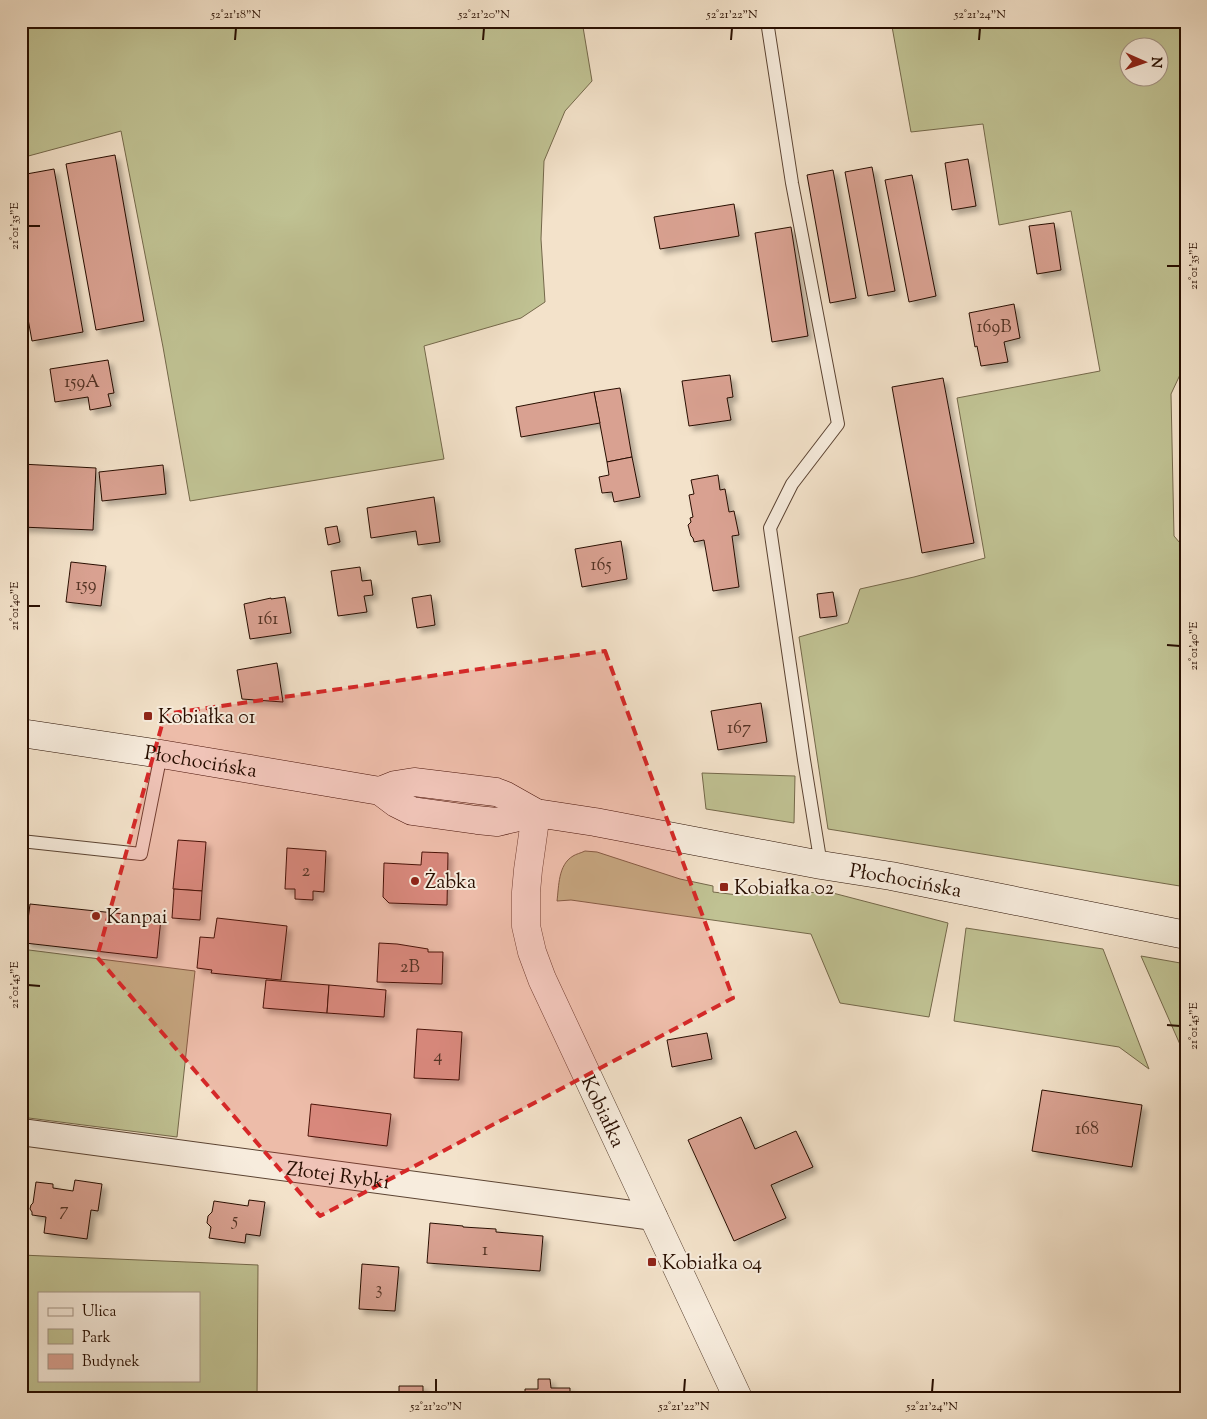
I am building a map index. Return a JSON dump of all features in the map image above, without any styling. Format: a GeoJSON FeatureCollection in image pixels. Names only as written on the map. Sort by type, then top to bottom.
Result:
{"type":"FeatureCollection","features":[{"type":"Feature","properties":{"kind":"main road","name":"Płochocińska"},"geometry":{"type":"LineString","coordinates":[[21,733],[161,754],[380,791],[395,785],[414,782],[482,790],[504,795],[536,813],[890,876],[1186,935]]}},
{"type":"Feature","properties":{"kind":"main road","name":"Kobiałka"},"geometry":{"type":"LineString","coordinates":[[536,813],[526,892],[526,926],[532,952],[542,979],[738,1398]]}},
{"type":"Feature","properties":{"kind":"street","name":"Złotej Rybki"},"geometry":{"type":"LineString","coordinates":[[21,1132],[654,1217]]}},
{"type":"Feature","properties":{"kind":"lane"},"geometry":{"type":"LineString","coordinates":[[767,21],[792,183],[838,424],[792,484],[770,528],[821,865]]}},
{"type":"Feature","properties":{"kind":"lane"},"geometry":{"type":"LineString","coordinates":[[21,840],[142,854],[161,754]]}},
{"type":"Feature","properties":{"kind":"highlighted area"},"geometry":{"type":"Polygon","coordinates":[[[605,651],[733,998],[320,1216],[97,957],[165,714],[605,651]]]}},
{"type":"Feature","properties":{"kind":"green space"},"geometry":{"type":"Polygon","coordinates":[[[21,21],[582,21],[592,81],[565,111],[544,161],[541,239],[545,302],[521,318],[424,346],[444,459],[190,501],[163,347],[121,131],[21,158],[21,21]]]}},
{"type":"Feature","properties":{"kind":"green space"},"geometry":{"type":"Polygon","coordinates":[[[891,21],[1186,21],[1186,362],[1171,394],[1174,536],[1186,550],[1186,887],[828,829],[799,637],[848,623],[860,589],[985,558],[957,398],[1100,371],[1071,211],[999,225],[983,124],[911,132],[891,21]]]}},
{"type":"Feature","properties":{"kind":"green space"},"geometry":{"type":"Polygon","coordinates":[[[702,773],[795,776],[794,823],[706,809],[702,773]]]}},
{"type":"Feature","properties":{"kind":"green space"},"geometry":{"type":"Polygon","coordinates":[[[585,851],[597,852],[680,879],[713,886],[713,892],[738,895],[739,890],[763,894],[829,892],[948,923],[929,1017],[840,1003],[811,934],[571,900],[557,901],[560,876],[564,865],[573,856],[585,851]]]}},
{"type":"Feature","properties":{"kind":"green space"},"geometry":{"type":"Polygon","coordinates":[[[966,928],[1103,949],[1149,1069],[1119,1047],[954,1021],[966,928]]]}},
{"type":"Feature","properties":{"kind":"green space"},"geometry":{"type":"Polygon","coordinates":[[[21,949],[195,971],[177,1137],[21,1117],[21,949]]]}},
{"type":"Feature","properties":{"kind":"green space"},"geometry":{"type":"Polygon","coordinates":[[[1141,956],[1186,964],[1186,1058],[1141,956]]]}},
{"type":"Feature","properties":{"kind":"green space"},"geometry":{"type":"Polygon","coordinates":[[[21,1255],[258,1265],[257,1398],[21,1398],[21,1255]]]}},
{"type":"Feature","properties":{"kind":"building"},"geometry":{"type":"Polygon","coordinates":[[[115,155],[144,321],[96,330],[66,164],[115,155]]]}},
{"type":"Feature","properties":{"kind":"building"},"geometry":{"type":"Polygon","coordinates":[[[968,159],[976,206],[952,210],[945,163],[968,159]]]}},
{"type":"Feature","properties":{"kind":"building"},"geometry":{"type":"Polygon","coordinates":[[[872,167],[895,291],[868,296],[845,172],[872,167]]]}},
{"type":"Feature","properties":{"kind":"building"},"geometry":{"type":"Polygon","coordinates":[[[54,169],[83,332],[32,341],[21,280],[21,175],[54,169]]]}},
{"type":"Feature","properties":{"kind":"building"},"geometry":{"type":"Polygon","coordinates":[[[833,170],[856,298],[830,303],[807,175],[833,170]]]}},
{"type":"Feature","properties":{"kind":"building"},"geometry":{"type":"Polygon","coordinates":[[[912,175],[936,296],[909,302],[885,180],[912,175]]]}},
{"type":"Feature","properties":{"kind":"building"},"geometry":{"type":"Polygon","coordinates":[[[734,204],[739,236],[660,249],[654,217],[734,204]]]}},
{"type":"Feature","properties":{"kind":"building"},"geometry":{"type":"Polygon","coordinates":[[[1054,223],[1061,270],[1037,274],[1029,226],[1054,223]]]}},
{"type":"Feature","properties":{"kind":"building"},"geometry":{"type":"Polygon","coordinates":[[[791,227],[808,336],[772,342],[755,233],[791,227]]]}},
{"type":"Feature","properties":{"kind":"building"},"geometry":{"type":"Polygon","coordinates":[[[1014,304],[1020,338],[1004,342],[1008,362],[981,366],[977,346],[975,347],[969,313],[1014,304]]]}},
{"type":"Feature","properties":{"kind":"building"},"geometry":{"type":"Polygon","coordinates":[[[108,360],[114,393],[108,394],[111,406],[90,410],[88,397],[55,402],[50,369],[108,360]]]}},
{"type":"Feature","properties":{"kind":"building"},"geometry":{"type":"Polygon","coordinates":[[[730,375],[733,397],[727,398],[731,420],[689,426],[682,381],[730,375]]]}},
{"type":"Feature","properties":{"kind":"building"},"geometry":{"type":"Polygon","coordinates":[[[943,378],[974,543],[922,553],[892,387],[943,378]]]}},
{"type":"Feature","properties":{"kind":"building"},"geometry":{"type":"Polygon","coordinates":[[[620,388],[632,457],[607,462],[594,392],[620,388]]]}},
{"type":"Feature","properties":{"kind":"building"},"geometry":{"type":"Polygon","coordinates":[[[594,392],[600,423],[521,437],[516,407],[594,392]]]}},
{"type":"Feature","properties":{"kind":"building"},"geometry":{"type":"Polygon","coordinates":[[[632,457],[640,497],[614,502],[612,492],[602,493],[599,477],[609,475],[607,462],[632,457]]]}},
{"type":"Feature","properties":{"kind":"building"},"geometry":{"type":"Polygon","coordinates":[[[21,464],[96,468],[93,530],[21,527],[21,464]]]}},
{"type":"Feature","properties":{"kind":"building"},"geometry":{"type":"Polygon","coordinates":[[[163,465],[166,494],[102,501],[99,472],[163,465]]]}},
{"type":"Feature","properties":{"kind":"building"},"geometry":{"type":"Polygon","coordinates":[[[718,475],[720,490],[725,489],[729,512],[734,511],[739,535],[732,536],[739,587],[713,591],[704,540],[694,542],[688,525],[691,522],[690,518],[693,517],[689,495],[694,494],[691,480],[718,475]]]}},
{"type":"Feature","properties":{"kind":"building"},"geometry":{"type":"Polygon","coordinates":[[[434,497],[440,542],[418,545],[416,531],[371,538],[367,508],[434,497]]]}},
{"type":"Feature","properties":{"kind":"building"},"geometry":{"type":"Polygon","coordinates":[[[337,526],[340,542],[328,545],[325,528],[337,526]]]}},
{"type":"Feature","properties":{"kind":"building"},"geometry":{"type":"Polygon","coordinates":[[[621,541],[627,579],[582,587],[575,549],[621,541]]]}},
{"type":"Feature","properties":{"kind":"building"},"geometry":{"type":"Polygon","coordinates":[[[71,562],[106,566],[101,606],[66,602],[71,562]]]}},
{"type":"Feature","properties":{"kind":"building"},"geometry":{"type":"Polygon","coordinates":[[[360,567],[362,581],[371,580],[373,595],[364,596],[367,612],[338,616],[331,571],[360,567]]]}},
{"type":"Feature","properties":{"kind":"building"},"geometry":{"type":"Polygon","coordinates":[[[833,592],[837,616],[820,618],[817,594],[833,592]]]}},
{"type":"Feature","properties":{"kind":"building"},"geometry":{"type":"Polygon","coordinates":[[[431,595],[435,625],[417,628],[412,598],[431,595]]]}},
{"type":"Feature","properties":{"kind":"building"},"geometry":{"type":"Polygon","coordinates":[[[285,597],[291,633],[250,639],[244,604],[285,597]]]}},
{"type":"Feature","properties":{"kind":"building"},"geometry":{"type":"Polygon","coordinates":[[[277,663],[283,702],[242,699],[237,670],[277,663]]]}},
{"type":"Feature","properties":{"kind":"building"},"geometry":{"type":"Polygon","coordinates":[[[761,703],[767,742],[718,750],[711,711],[761,703]]]}},
{"type":"Feature","properties":{"kind":"building"},"geometry":{"type":"Polygon","coordinates":[[[178,840],[206,842],[202,891],[173,889],[178,840]]]}},
{"type":"Feature","properties":{"kind":"building"},"geometry":{"type":"Polygon","coordinates":[[[287,848],[326,851],[324,892],[313,891],[313,900],[295,899],[295,889],[285,889],[287,848]]]}},
{"type":"Feature","properties":{"kind":"building","name":"Żabka"},"geometry":{"type":"Polygon","coordinates":[[[422,852],[448,853],[447,905],[389,903],[383,897],[384,863],[421,865],[422,852]]]}},
{"type":"Feature","properties":{"kind":"building"},"geometry":{"type":"Polygon","coordinates":[[[174,889],[202,891],[200,920],[172,918],[174,889]]]}},
{"type":"Feature","properties":{"kind":"building"},"geometry":{"type":"Polygon","coordinates":[[[30,904],[161,918],[157,958],[25,943],[30,904]]]}},
{"type":"Feature","properties":{"kind":"building"},"geometry":{"type":"Polygon","coordinates":[[[217,918],[287,926],[281,980],[211,973],[212,970],[197,968],[200,937],[214,938],[217,918]]]}},
{"type":"Feature","properties":{"kind":"building"},"geometry":{"type":"Polygon","coordinates":[[[379,943],[428,949],[428,952],[443,952],[442,984],[377,982],[379,943]]]}},
{"type":"Feature","properties":{"kind":"building"},"geometry":{"type":"Polygon","coordinates":[[[266,980],[329,985],[327,1013],[263,1008],[266,980]]]}},
{"type":"Feature","properties":{"kind":"building"},"geometry":{"type":"Polygon","coordinates":[[[329,985],[386,990],[384,1017],[327,1013],[329,985]]]}},
{"type":"Feature","properties":{"kind":"building"},"geometry":{"type":"Polygon","coordinates":[[[417,1029],[462,1032],[459,1080],[414,1078],[417,1029]]]}},
{"type":"Feature","properties":{"kind":"building"},"geometry":{"type":"Polygon","coordinates":[[[707,1033],[712,1059],[672,1067],[667,1040],[707,1033]]]}},
{"type":"Feature","properties":{"kind":"building"},"geometry":{"type":"Polygon","coordinates":[[[1042,1090],[1142,1105],[1132,1167],[1032,1151],[1042,1090]]]}},
{"type":"Feature","properties":{"kind":"building"},"geometry":{"type":"Polygon","coordinates":[[[311,1104],[391,1114],[387,1146],[308,1136],[311,1104]]]}},
{"type":"Feature","properties":{"kind":"building"},"geometry":{"type":"Polygon","coordinates":[[[741,1117],[755,1149],[796,1131],[813,1167],[771,1185],[786,1218],[734,1241],[688,1140],[741,1117]]]}},
{"type":"Feature","properties":{"kind":"building"},"geometry":{"type":"Polygon","coordinates":[[[75,1180],[102,1184],[98,1211],[91,1210],[87,1239],[44,1233],[46,1217],[32,1215],[30,1209],[33,1203],[36,1182],[53,1184],[53,1188],[73,1191],[75,1180]]]}},
{"type":"Feature","properties":{"kind":"building"},"geometry":{"type":"Polygon","coordinates":[[[249,1200],[265,1202],[260,1236],[246,1234],[245,1243],[209,1238],[211,1227],[207,1223],[214,1201],[248,1206],[249,1200]]]}},
{"type":"Feature","properties":{"kind":"building"},"geometry":{"type":"Polygon","coordinates":[[[430,1223],[496,1229],[496,1232],[543,1236],[540,1271],[427,1263],[430,1223]]]}},
{"type":"Feature","properties":{"kind":"building"},"geometry":{"type":"Polygon","coordinates":[[[362,1264],[399,1267],[395,1311],[359,1309],[362,1264]]]}},
{"type":"Feature","properties":{"kind":"building"},"geometry":{"type":"Polygon","coordinates":[[[538,1379],[550,1379],[551,1388],[570,1388],[570,1398],[525,1398],[525,1389],[538,1389],[538,1379]]]}},
{"type":"Feature","properties":{"kind":"building"},"geometry":{"type":"Polygon","coordinates":[[[399,1386],[423,1386],[423,1398],[381,1398],[399,1397],[399,1386]]]}},
{"type":"Feature","properties":{"kind":"building"},"geometry":{"type":"Polygon","coordinates":[[[595,1393],[595,1398],[570,1398],[570,1394],[595,1393]]]}},
{"type":"Feature","properties":{"kind":"place","name":"Kobiałka 01"},"geometry":{"type":"Point","coordinates":[148,716]}},
{"type":"Feature","properties":{"kind":"place","name":"Żabka"},"geometry":{"type":"Point","coordinates":[415,881]}},
{"type":"Feature","properties":{"kind":"place","name":"Kobiałka 02"},"geometry":{"type":"Point","coordinates":[724,887]}},
{"type":"Feature","properties":{"kind":"place","name":"Kanpai"},"geometry":{"type":"Point","coordinates":[96,916]}},
{"type":"Feature","properties":{"kind":"place","name":"Kobiałka 04"},"geometry":{"type":"Point","coordinates":[652,1262]}}]}
